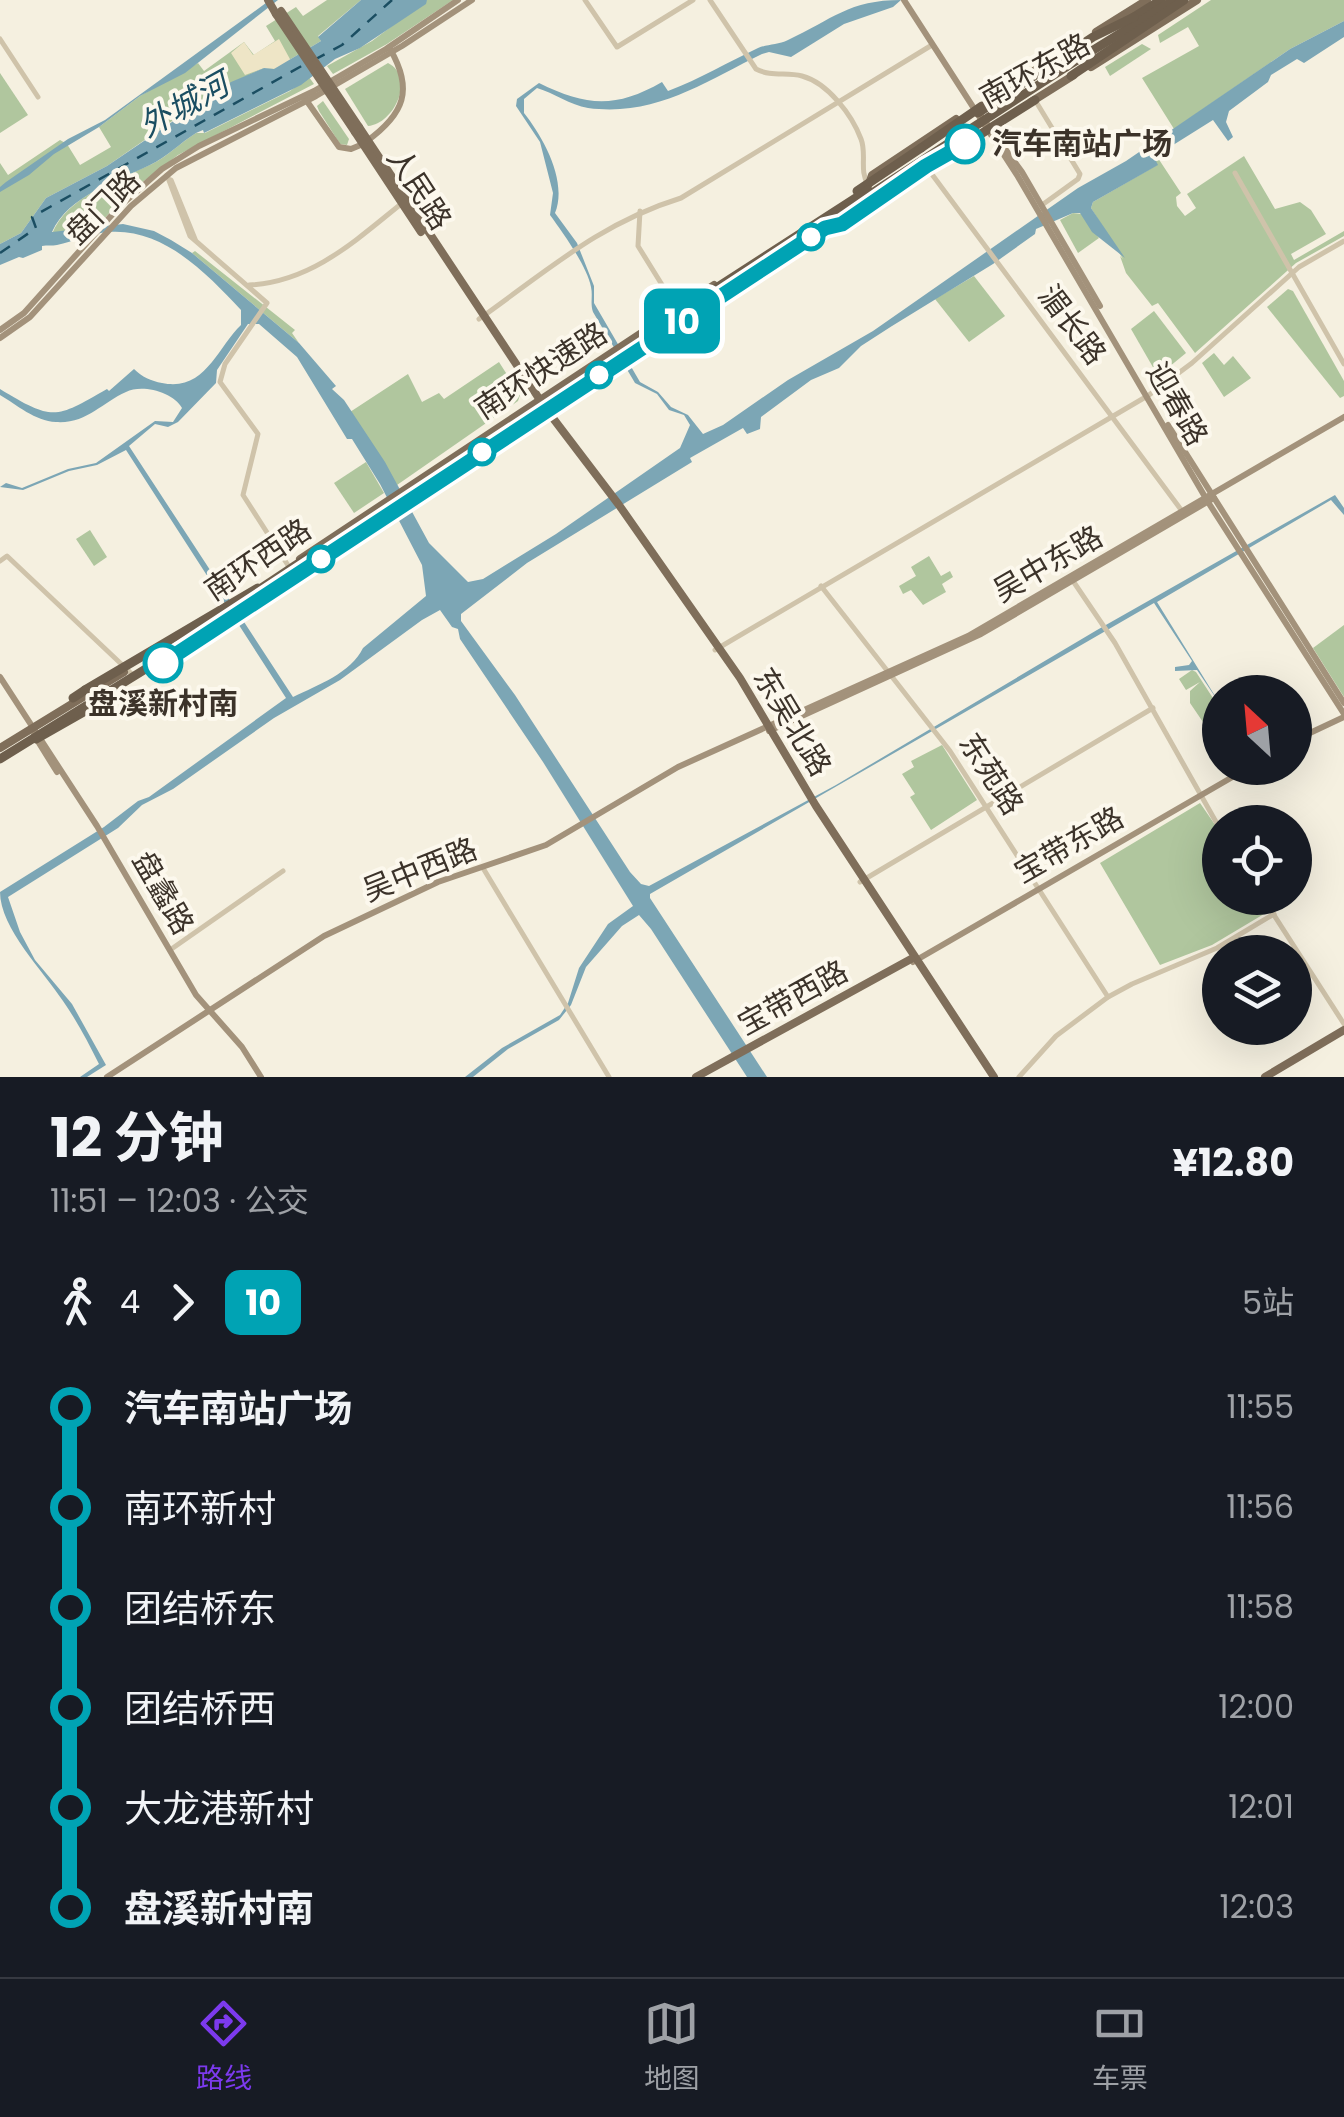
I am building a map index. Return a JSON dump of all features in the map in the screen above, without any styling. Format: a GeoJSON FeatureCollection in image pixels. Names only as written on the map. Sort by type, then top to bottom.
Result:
{"type":"FeatureCollection","features":[{"type":"Feature","properties":{"kind":"highway","name":"南环快速路"},"geometry":{"type":"LineString","coordinates":[[1067,69],[1135,6],[1158,0]]}},
{"type":"Feature","properties":{"kind":"highway"},"geometry":{"type":"LineString","coordinates":[[1110,29],[1158,0]]}},
{"type":"Feature","properties":{"kind":"highway","name":"南环快速路"},"geometry":{"type":"LineString","coordinates":[[0,755],[271,585],[739,277],[1178,1]]}},
{"type":"Feature","properties":{"kind":"highway"},"geometry":{"type":"LineString","coordinates":[[739,277],[764,252],[921,148],[1024,98],[1135,6]]}},
{"type":"Feature","properties":{"kind":"highway"},"geometry":{"type":"LineString","coordinates":[[739,277],[773,266],[926,166],[982,120],[1030,73]]}},
{"type":"Feature","properties":{"kind":"highway"},"geometry":{"type":"LineString","coordinates":[[982,120],[1024,98]]}},
{"type":"Feature","properties":{"kind":"highway"},"geometry":{"type":"LineString","coordinates":[[73,698],[235,600],[271,585]]}},
{"type":"Feature","properties":{"kind":"highway"},"geometry":{"type":"LineString","coordinates":[[35,733],[94,706],[245,613],[271,585]]}},
{"type":"Feature","properties":{"kind":"main road"},"geometry":{"type":"LineString","coordinates":[[390,50],[458,0]]}},
{"type":"Feature","properties":{"kind":"main road"},"geometry":{"type":"LineString","coordinates":[[390,50],[472,0]]}},
{"type":"Feature","properties":{"kind":"main road","name":"迎春路"},"geometry":{"type":"LineString","coordinates":[[906,0],[1043,210],[1148,396],[1344,717]]}},
{"type":"Feature","properties":{"kind":"main road","name":"南环东路"},"geometry":{"type":"LineString","coordinates":[[1024,98],[1067,69],[1092,66],[1197,0]]}},
{"type":"Feature","properties":{"kind":"main road","name":"人民路"},"geometry":{"type":"LineString","coordinates":[[275,6],[481,318]]}},
{"type":"Feature","properties":{"kind":"main road","name":"南环东路"},"geometry":{"type":"LineString","coordinates":[[1030,73],[1135,6]]}},
{"type":"Feature","properties":{"kind":"main road"},"geometry":{"type":"LineString","coordinates":[[344,149],[365,142],[384,128],[398,110],[404,92],[400,69],[390,50]]}},
{"type":"Feature","properties":{"kind":"main road","name":"盘门路"},"geometry":{"type":"LineString","coordinates":[[0,330],[28,308],[106,220],[164,172],[390,50]]}},
{"type":"Feature","properties":{"kind":"main road"},"geometry":{"type":"LineString","coordinates":[[305,99],[334,142],[344,149]]}},
{"type":"Feature","properties":{"kind":"main road"},"geometry":{"type":"LineString","coordinates":[[537,400],[869,185],[872,175],[946,125],[982,120]]}},
{"type":"Feature","properties":{"kind":"main road","name":"南环东路"},"geometry":{"type":"LineString","coordinates":[[544,410],[873,199],[982,120]]}},
{"type":"Feature","properties":{"kind":"main road"},"geometry":{"type":"LineString","coordinates":[[344,149],[354,143],[357,130],[384,128]]}},
{"type":"Feature","properties":{"kind":"main road","name":"人民路"},"geometry":{"type":"LineString","coordinates":[[365,142],[402,204],[537,400]]}},
{"type":"Feature","properties":{"kind":"main road"},"geometry":{"type":"LineString","coordinates":[[825,228],[842,224],[926,166]]}},
{"type":"Feature","properties":{"kind":"main road","name":"盘门路"},"geometry":{"type":"LineString","coordinates":[[0,338],[27,320],[164,172]]}},
{"type":"Feature","properties":{"kind":"main road","name":"东吴北路"},"geometry":{"type":"LineString","coordinates":[[537,400],[617,506],[737,680],[861,881],[992,1077]]}},
{"type":"Feature","properties":{"kind":"main road","name":"南环西路"},"geometry":{"type":"LineString","coordinates":[[0,755],[126,666],[170,644],[537,400]]}},
{"type":"Feature","properties":{"kind":"main road","name":"南环西路"},"geometry":{"type":"LineString","coordinates":[[0,755],[137,679],[544,410]]}},
{"type":"Feature","properties":{"kind":"main road","name":"吴中东路"},"geometry":{"type":"LineString","coordinates":[[1072,578],[1344,419]]}},
{"type":"Feature","properties":{"kind":"main road","name":"吴中东路"},"geometry":{"type":"LineString","coordinates":[[767,730],[989,630],[1209,498]]}},
{"type":"Feature","properties":{"kind":"main road","name":"迎春路"},"geometry":{"type":"LineString","coordinates":[[1241,550],[1344,703]]}},
{"type":"Feature","properties":{"kind":"main road"},"geometry":{"type":"LineString","coordinates":[[35,733],[38,718],[126,666]]}},
{"type":"Feature","properties":{"kind":"main road","name":"盘蠡路"},"geometry":{"type":"LineString","coordinates":[[0,680],[196,994],[242,1047],[259,1077]]}},
{"type":"Feature","properties":{"kind":"main road"},"geometry":{"type":"LineString","coordinates":[[1312,733],[1344,717]]}},
{"type":"Feature","properties":{"kind":"main road","name":"吴中西路"},"geometry":{"type":"LineString","coordinates":[[110,1077],[326,938],[439,885],[538,849],[580,828],[678,767],[767,730]]}},
{"type":"Feature","properties":{"kind":"main road","name":"宝带东路"},"geometry":{"type":"LineString","coordinates":[[914,960],[1215,785]]}},
{"type":"Feature","properties":{"kind":"main road","name":"宝带西路"},"geometry":{"type":"LineString","coordinates":[[700,1077],[914,960]]}},
{"type":"Feature","properties":{"kind":"main road"},"geometry":{"type":"LineString","coordinates":[[1269,1077],[1344,1029]]}},
{"type":"Feature","properties":{"kind":"street"},"geometry":{"type":"LineString","coordinates":[[585,0],[617,47],[693,0]]}},
{"type":"Feature","properties":{"kind":"street"},"geometry":{"type":"LineString","coordinates":[[710,0],[750,61],[766,74],[801,76],[814,81],[837,103],[860,135],[865,154],[862,175],[873,199]]}},
{"type":"Feature","properties":{"kind":"street"},"geometry":{"type":"LineString","coordinates":[[0,39],[38,96]]}},
{"type":"Feature","properties":{"kind":"street"},"geometry":{"type":"LineString","coordinates":[[481,318],[577,246],[640,210],[682,198],[934,44]]}},
{"type":"Feature","properties":{"kind":"street"},"geometry":{"type":"LineString","coordinates":[[1024,98],[1080,174],[1043,210]]}},
{"type":"Feature","properties":{"kind":"street","name":"湄长路"},"geometry":{"type":"LineString","coordinates":[[926,166],[1182,511]]}},
{"type":"Feature","properties":{"kind":"street"},"geometry":{"type":"LineString","coordinates":[[164,172],[196,242],[249,285],[265,306],[225,364],[220,382],[258,434],[244,495],[296,576]]}},
{"type":"Feature","properties":{"kind":"street"},"geometry":{"type":"LineString","coordinates":[[1235,173],[1344,364]]}},
{"type":"Feature","properties":{"kind":"street"},"geometry":{"type":"LineString","coordinates":[[249,285],[322,265],[402,204]]}},
{"type":"Feature","properties":{"kind":"street"},"geometry":{"type":"LineString","coordinates":[[640,210],[638,246],[684,320]]}},
{"type":"Feature","properties":{"kind":"street"},"geometry":{"type":"LineString","coordinates":[[716,649],[1148,396],[1192,363],[1291,274],[1344,240]]}},
{"type":"Feature","properties":{"kind":"street"},"geometry":{"type":"LineString","coordinates":[[0,561],[8,556],[137,679]]}},
{"type":"Feature","properties":{"kind":"street"},"geometry":{"type":"LineString","coordinates":[[1072,578],[1153,708],[1204,805]]}},
{"type":"Feature","properties":{"kind":"street","name":"东苑路"},"geometry":{"type":"LineString","coordinates":[[821,586],[936,732],[1108,997]]}},
{"type":"Feature","properties":{"kind":"street"},"geometry":{"type":"LineString","coordinates":[[861,881],[1153,708]]}},
{"type":"Feature","properties":{"kind":"street"},"geometry":{"type":"LineString","coordinates":[[484,869],[609,1077]]}},
{"type":"Feature","properties":{"kind":"street"},"geometry":{"type":"LineString","coordinates":[[168,951],[283,871]]}},
{"type":"Feature","properties":{"kind":"street"},"geometry":{"type":"LineString","coordinates":[[1019,1077],[1056,1036],[1108,997],[1217,948],[1272,915]]}},
{"type":"Feature","properties":{"kind":"street"},"geometry":{"type":"LineString","coordinates":[[1275,915],[1344,1029]]}},
{"type":"Feature","properties":{"kind":"green space"},"geometry":{"type":"Polygon","coordinates":[[[327,0],[361,0],[318,36],[321,41],[274,69],[264,68],[220,88],[107,166],[46,198],[21,233],[0,244],[0,163],[8,175],[60,140],[80,165],[111,147],[99,127],[140,96],[198,63],[204,71],[244,42],[254,55],[275,41],[266,26],[296,7],[303,16],[327,0]]]}},
{"type":"Feature","properties":{"kind":"green space"},"geometry":{"type":"Polygon","coordinates":[[[427,0],[453,0],[333,74],[327,66],[372,41],[427,0]]]}},
{"type":"Feature","properties":{"kind":"green space"},"geometry":{"type":"Polygon","coordinates":[[[1211,0],[1344,0],[1344,21],[1290,49],[1174,129],[1142,78],[1199,46],[1188,27],[1160,43],[1158,35],[1211,0]]]}},
{"type":"Feature","properties":{"kind":"green space"},"geometry":{"type":"Polygon","coordinates":[[[1142,44],[1151,49],[1110,76],[1105,67],[1142,44]]]}},
{"type":"Feature","properties":{"kind":"green space"},"geometry":{"type":"Polygon","coordinates":[[[388,63],[400,78],[398,99],[386,117],[368,126],[345,89],[388,63]]]}},
{"type":"Feature","properties":{"kind":"green space"},"geometry":{"type":"Polygon","coordinates":[[[0,73],[28,115],[0,133],[0,73]]]}},
{"type":"Feature","properties":{"kind":"green space"},"geometry":{"type":"Polygon","coordinates":[[[309,77],[314,84],[178,155],[123,197],[99,225],[52,234],[81,199],[158,161],[196,133],[205,133],[290,91],[309,77]]]}},
{"type":"Feature","properties":{"kind":"green space"},"geometry":{"type":"Polygon","coordinates":[[[323,101],[349,139],[347,145],[340,144],[319,111],[317,106],[323,101]]]}},
{"type":"Feature","properties":{"kind":"green space"},"geometry":{"type":"Polygon","coordinates":[[[1156,155],[1181,193],[1176,197],[1177,206],[1185,216],[1196,208],[1187,194],[1244,156],[1275,209],[1300,202],[1311,210],[1326,234],[1291,254],[1294,260],[1344,231],[1344,236],[1296,263],[1195,353],[1158,303],[1152,306],[1126,273],[1120,256],[1123,259],[1091,208],[1093,202],[1157,165],[1156,155]]]}},
{"type":"Feature","properties":{"kind":"green space"},"geometry":{"type":"Polygon","coordinates":[[[1073,213],[1082,214],[1099,238],[1078,253],[1060,220],[1073,213]]]}},
{"type":"Feature","properties":{"kind":"green space"},"geometry":{"type":"Polygon","coordinates":[[[195,251],[295,330],[292,333],[299,343],[192,253],[195,251]]]}},
{"type":"Feature","properties":{"kind":"green space"},"geometry":{"type":"Polygon","coordinates":[[[974,276],[1005,316],[969,342],[935,299],[974,276]]]}},
{"type":"Feature","properties":{"kind":"green space"},"geometry":{"type":"Polygon","coordinates":[[[1288,289],[1293,291],[1344,381],[1344,396],[1340,398],[1267,307],[1288,289]]]}},
{"type":"Feature","properties":{"kind":"green space"},"geometry":{"type":"Polygon","coordinates":[[[1154,311],[1186,353],[1158,376],[1131,329],[1154,311]]]}},
{"type":"Feature","properties":{"kind":"green space"},"geometry":{"type":"Polygon","coordinates":[[[1214,353],[1224,365],[1233,356],[1251,378],[1224,397],[1202,363],[1214,353]]]}},
{"type":"Feature","properties":{"kind":"green space"},"geometry":{"type":"Polygon","coordinates":[[[499,362],[520,395],[518,401],[397,485],[350,412],[408,374],[422,402],[439,393],[444,399],[499,362]]]}},
{"type":"Feature","properties":{"kind":"green space"},"geometry":{"type":"Polygon","coordinates":[[[366,462],[384,493],[354,513],[334,483],[366,462]]]}},
{"type":"Feature","properties":{"kind":"green space"},"geometry":{"type":"Polygon","coordinates":[[[90,530],[107,557],[94,566],[76,539],[90,530]]]}},
{"type":"Feature","properties":{"kind":"green space"},"geometry":{"type":"Polygon","coordinates":[[[929,556],[941,576],[950,571],[953,577],[942,584],[946,592],[923,605],[911,590],[903,594],[899,586],[916,576],[911,567],[929,556]]]}},
{"type":"Feature","properties":{"kind":"green space"},"geometry":{"type":"Polygon","coordinates":[[[1344,625],[1344,697],[1313,648],[1344,625]]]}},
{"type":"Feature","properties":{"kind":"green space"},"geometry":{"type":"Polygon","coordinates":[[[1192,670],[1202,681],[1202,721],[1190,703],[1190,691],[1200,682],[1186,690],[1179,679],[1192,670]]]}},
{"type":"Feature","properties":{"kind":"green space"},"geometry":{"type":"Polygon","coordinates":[[[942,745],[977,800],[931,830],[910,797],[915,794],[902,774],[914,767],[911,761],[942,745]]]}},
{"type":"Feature","properties":{"kind":"green space"},"geometry":{"type":"Polygon","coordinates":[[[1200,803],[1202,915],[1262,915],[1229,935],[1202,935],[1202,949],[1160,965],[1100,863],[1200,803]]]}},
{"type":"Feature","properties":{"kind":"shaded area"},"geometry":{"type":"Polygon","coordinates":[[[279,39],[291,61],[274,69],[264,68],[245,75],[231,53],[244,42],[253,55],[279,39]]]}},
{"type":"Feature","properties":{"kind":"water"},"geometry":{"type":"Polygon","coordinates":[[[270,0],[278,0],[185,73],[140,96],[29,175],[0,192],[6,182],[68,139],[105,120],[270,0]]]}},
{"type":"Feature","properties":{"kind":"water"},"geometry":{"type":"Polygon","coordinates":[[[361,0],[427,0],[301,85],[204,133],[196,133],[156,162],[81,199],[59,219],[52,232],[123,224],[154,231],[192,253],[299,343],[336,386],[332,389],[344,400],[385,462],[429,543],[468,582],[483,579],[556,534],[680,448],[690,425],[684,415],[669,410],[657,394],[635,383],[593,312],[585,269],[550,215],[553,193],[540,142],[516,106],[517,99],[539,83],[571,96],[600,101],[630,97],[662,82],[668,91],[854,7],[901,0],[893,7],[844,24],[791,57],[762,54],[658,102],[613,109],[588,108],[537,88],[524,99],[524,113],[546,147],[556,174],[555,213],[577,243],[594,286],[594,303],[640,382],[658,392],[671,407],[688,415],[703,434],[873,331],[1078,188],[1126,161],[1290,49],[1344,21],[1344,37],[1304,63],[1297,59],[1271,75],[1268,82],[1229,111],[1226,122],[1233,137],[1228,141],[1213,120],[1154,157],[1158,165],[1093,202],[1091,208],[1125,258],[1092,232],[1080,213],[1036,229],[1035,234],[993,264],[861,346],[839,368],[811,380],[761,417],[760,429],[747,434],[743,428],[690,458],[692,462],[527,563],[461,614],[461,621],[515,695],[630,872],[641,884],[649,886],[836,785],[1335,495],[1344,508],[1344,515],[1331,500],[1157,602],[1202,677],[1197,670],[1175,671],[1175,667],[1192,661],[1154,603],[650,894],[767,1077],[747,1077],[639,915],[622,926],[586,967],[571,1005],[559,1020],[508,1049],[473,1077],[465,1077],[502,1048],[560,1015],[579,968],[608,924],[633,906],[460,639],[458,629],[440,610],[340,680],[274,718],[173,789],[142,805],[118,828],[8,897],[35,960],[72,1004],[106,1065],[87,1077],[80,1077],[99,1064],[95,1056],[7,920],[0,892],[149,797],[286,698],[126,450],[97,465],[69,471],[23,490],[0,487],[6,483],[22,488],[68,469],[96,463],[155,421],[173,422],[182,408],[165,394],[140,389],[126,392],[76,420],[56,422],[27,412],[0,395],[0,389],[32,407],[55,412],[109,391],[134,369],[158,382],[189,381],[209,366],[241,325],[241,310],[199,268],[148,237],[102,233],[42,246],[42,250],[0,265],[0,244],[21,233],[46,198],[107,166],[231,82],[264,68],[274,69],[321,41],[318,37],[361,0]],[[248,324],[217,370],[216,383],[178,422],[168,427],[155,424],[129,446],[293,697],[351,665],[363,648],[426,596],[422,565],[380,484],[352,439],[347,439],[297,357],[259,324],[248,324]]]}},
{"type":"Feature","properties":{"kind":"ferry route"},"geometry":{"type":"LineString","coordinates":[[314,60],[342,45],[392,0]]}},
{"type":"Feature","properties":{"kind":"ferry route"},"geometry":{"type":"LineString","coordinates":[[0,253],[36,228],[32,217],[307,63]]}},
{"type":"Feature","properties":{"kind":"bus line","name":"10"},"geometry":{"type":"LineString","coordinates":[[163,663],[825,228],[842,224],[965,144]]}},
{"type":"Feature","properties":{"kind":"place","name":"汽车南站广场"},"geometry":{"type":"Point","coordinates":[965,144]}},
{"type":"Feature","properties":{"kind":"place","name":"盘溪新村南"},"geometry":{"type":"Point","coordinates":[163,663]}},
{"type":"Feature","properties":{"kind":"water label","name":"外城河"},"geometry":{"type":"Point","coordinates":[184,105]}}]}
